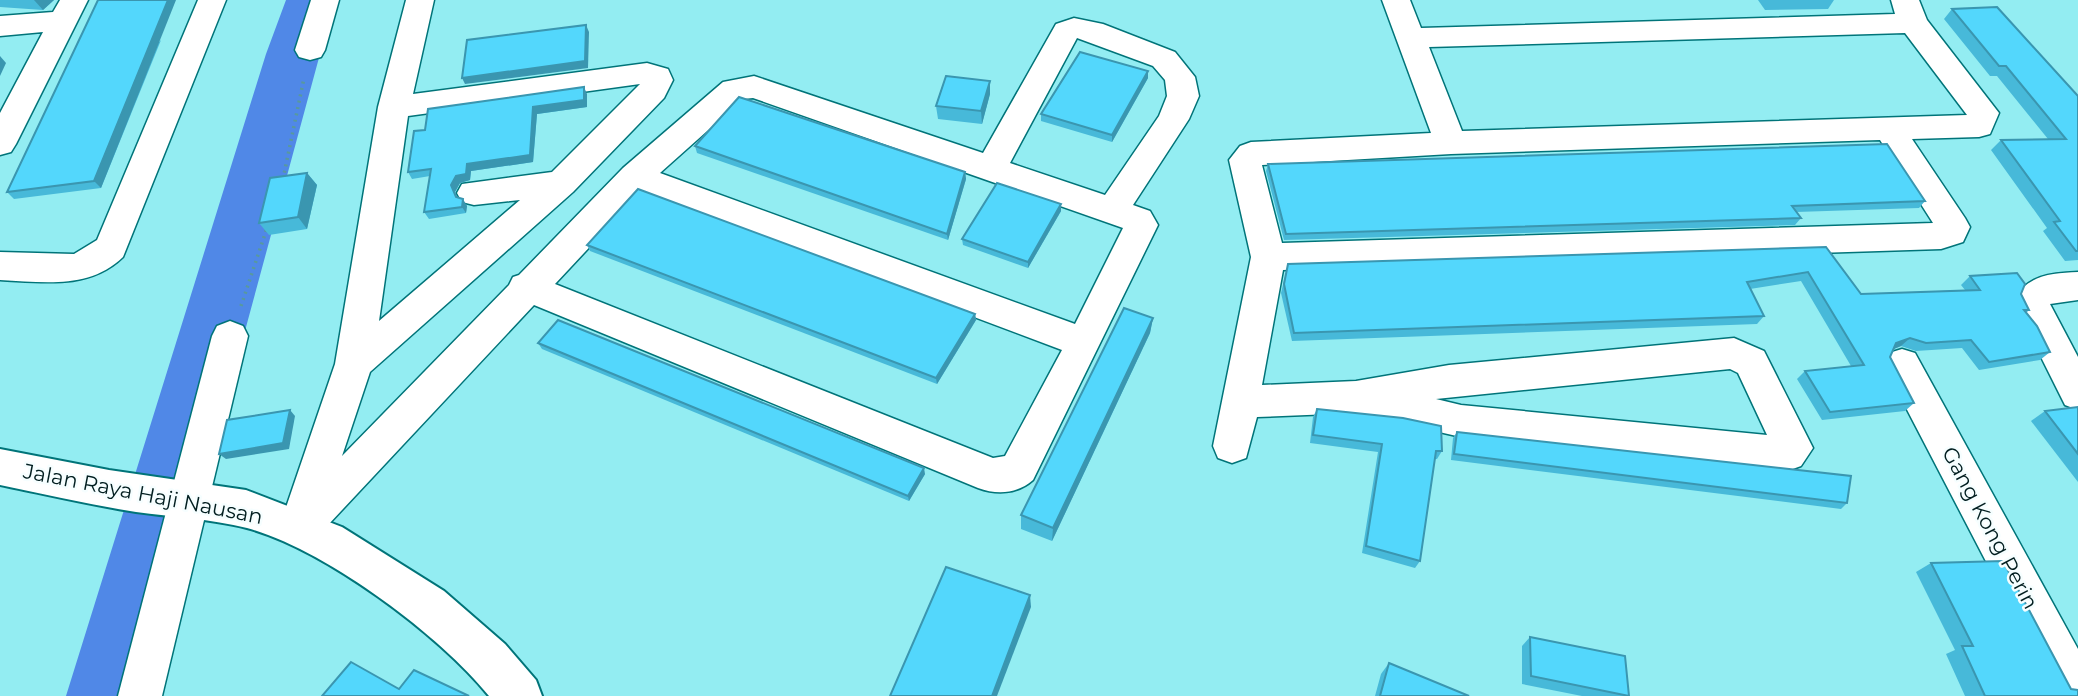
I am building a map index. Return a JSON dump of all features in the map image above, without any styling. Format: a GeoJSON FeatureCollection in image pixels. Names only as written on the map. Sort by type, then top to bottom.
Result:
{"type":"FeatureCollection","features":[{"type":"Feature","properties":{"kind":"street"},"geometry":{"type":"LineString","coordinates":[[0,266],[75,268],[96,261],[111,248],[212,0]]}},
{"type":"Feature","properties":{"kind":"street"},"geometry":{"type":"LineString","coordinates":[[310,50],[325,0]]}},
{"type":"Feature","properties":{"kind":"street"},"geometry":{"type":"LineString","coordinates":[[299,528],[354,364],[394,107],[420,0]]}},
{"type":"Feature","properties":{"kind":"street"},"geometry":{"type":"LineString","coordinates":[[1396,0],[1451,143]]}},
{"type":"Feature","properties":{"kind":"street"},"geometry":{"type":"LineString","coordinates":[[0,26],[69,10]]}},
{"type":"Feature","properties":{"kind":"street"},"geometry":{"type":"LineString","coordinates":[[0,144],[69,10]]}},
{"type":"Feature","properties":{"kind":"street"},"geometry":{"type":"LineString","coordinates":[[1232,446],[1268,257],[1245,160],[1251,154],[1451,143],[1979,126],[1983,120],[1983,113],[1909,12],[1410,38]]}},
{"type":"Feature","properties":{"kind":"street"},"geometry":{"type":"LineString","coordinates":[[990,170],[1066,31],[1074,27],[1093,31],[1164,58],[1180,77],[1183,96],[1173,119],[1112,210]]}},
{"type":"Feature","properties":{"kind":"street"},"geometry":{"type":"LineString","coordinates":[[354,364],[561,183],[653,90],[658,80],[657,76],[647,73],[394,107]]}},
{"type":"Feature","properties":{"kind":"street"},"geometry":{"type":"LineString","coordinates":[[299,528],[526,287],[635,177],[727,94],[743,88],[754,87],[1112,210],[1138,220],[1141,228],[1084,344],[1018,468],[1012,474],[992,476],[526,287]]}},
{"type":"Feature","properties":{"kind":"street"},"geometry":{"type":"LineString","coordinates":[[1268,257],[1928,237],[1951,233],[1953,227],[1889,129]]}},
{"type":"Feature","properties":{"kind":"street"},"geometry":{"type":"LineString","coordinates":[[635,177],[1084,344]]}},
{"type":"Feature","properties":{"kind":"street"},"geometry":{"type":"LineString","coordinates":[[474,193],[561,183]]}},
{"type":"Feature","properties":{"kind":"street"},"geometry":{"type":"LineString","coordinates":[[2078,286],[2047,288],[2033,296],[2031,301],[2078,394]]}},
{"type":"Feature","properties":{"kind":"street"},"geometry":{"type":"LineString","coordinates":[[140,696],[230,336]]}},
{"type":"Feature","properties":{"kind":"street"},"geometry":{"type":"LineString","coordinates":[[1240,402],[1356,397],[1449,381],[1734,353],[1751,362],[1793,448],[1787,454],[1461,421],[1356,397]]}},
{"type":"Feature","properties":{"kind":"street","name":"Gang Kong Perin"},"geometry":{"type":"LineString","coordinates":[[1902,364],[2078,693]]}},
{"type":"Feature","properties":{"kind":"street","name":"Jalan Raya Haji Nausan"},"geometry":{"type":"LineString","coordinates":[[0,467],[109,489],[246,509],[299,528],[327,541],[428,606],[489,660],[519,696]]}},
{"type":"Feature","properties":{"kind":"path"},"geometry":{"type":"LineString","coordinates":[[280,190],[310,50]]}},
{"type":"Feature","properties":{"kind":"path"},"geometry":{"type":"LineString","coordinates":[[230,336],[268,226]]}},
{"type":"Feature","properties":{"kind":"building"},"geometry":{"type":"Polygon","coordinates":[[[98,0],[168,0],[94,181],[7,192],[98,0]]]}},
{"type":"Feature","properties":{"kind":"building"},"geometry":{"type":"Polygon","coordinates":[[[1997,7],[2078,96],[2078,251],[2054,222],[2060,221],[2001,140],[2066,139],[2006,66],[1999,66],[1952,9],[1997,7]]]}},
{"type":"Feature","properties":{"kind":"building"},"geometry":{"type":"Polygon","coordinates":[[[586,25],[585,61],[462,78],[467,40],[586,25]]]}},
{"type":"Feature","properties":{"kind":"building"},"geometry":{"type":"Polygon","coordinates":[[[1080,52],[1148,71],[1112,135],[1041,114],[1080,52]]]}},
{"type":"Feature","properties":{"kind":"building"},"geometry":{"type":"Polygon","coordinates":[[[946,76],[990,81],[981,111],[936,106],[946,76]]]}},
{"type":"Feature","properties":{"kind":"building"},"geometry":{"type":"Polygon","coordinates":[[[584,87],[584,100],[533,107],[530,155],[467,164],[466,174],[456,176],[451,185],[456,197],[463,199],[462,207],[424,212],[431,169],[408,172],[414,131],[425,130],[428,109],[584,87]]]}},
{"type":"Feature","properties":{"kind":"building"},"geometry":{"type":"Polygon","coordinates":[[[739,97],[965,172],[947,234],[695,146],[739,97]]]}},
{"type":"Feature","properties":{"kind":"building"},"geometry":{"type":"Polygon","coordinates":[[[1887,144],[1925,201],[1792,206],[1801,218],[1286,234],[1268,164],[1887,144]]]}},
{"type":"Feature","properties":{"kind":"building"},"geometry":{"type":"Polygon","coordinates":[[[307,173],[298,217],[259,223],[270,178],[307,173]]]}},
{"type":"Feature","properties":{"kind":"building"},"geometry":{"type":"Polygon","coordinates":[[[997,183],[1061,204],[1028,262],[962,239],[997,183]]]}},
{"type":"Feature","properties":{"kind":"building"},"geometry":{"type":"Polygon","coordinates":[[[638,189],[975,314],[936,378],[587,245],[638,189]]]}},
{"type":"Feature","properties":{"kind":"building"},"geometry":{"type":"Polygon","coordinates":[[[1826,247],[1861,294],[1980,290],[1970,276],[2017,273],[2025,284],[2021,294],[2029,310],[2024,310],[2037,326],[2050,352],[1989,362],[1971,340],[1926,343],[1910,338],[1896,343],[1890,357],[1914,403],[1830,412],[1805,371],[1864,365],[1808,272],[1747,282],[1764,316],[1294,333],[1284,284],[1288,264],[1826,247]]]}},
{"type":"Feature","properties":{"kind":"building"},"geometry":{"type":"Polygon","coordinates":[[[1124,308],[1153,318],[1053,528],[1021,515],[1124,308]]]}},
{"type":"Feature","properties":{"kind":"building"},"geometry":{"type":"Polygon","coordinates":[[[558,320],[924,468],[908,496],[538,343],[558,320]]]}},
{"type":"Feature","properties":{"kind":"building"},"geometry":{"type":"Polygon","coordinates":[[[2078,407],[2078,454],[2045,411],[2078,407]]]}},
{"type":"Feature","properties":{"kind":"building"},"geometry":{"type":"Polygon","coordinates":[[[1317,409],[1403,418],[1441,426],[1442,451],[1436,451],[1420,561],[1366,546],[1382,444],[1313,435],[1317,409]]]}},
{"type":"Feature","properties":{"kind":"building"},"geometry":{"type":"Polygon","coordinates":[[[290,410],[283,443],[219,454],[227,420],[290,410]]]}},
{"type":"Feature","properties":{"kind":"building"},"geometry":{"type":"Polygon","coordinates":[[[1457,432],[1851,476],[1847,503],[1454,454],[1457,432]]]}},
{"type":"Feature","properties":{"kind":"building"},"geometry":{"type":"Polygon","coordinates":[[[2003,561],[2071,689],[2078,690],[2078,696],[1985,696],[1962,646],[1973,646],[1931,563],[2003,561]]]}},
{"type":"Feature","properties":{"kind":"building"},"geometry":{"type":"Polygon","coordinates":[[[946,567],[1030,595],[992,696],[890,696],[946,567]]]}},
{"type":"Feature","properties":{"kind":"building"},"geometry":{"type":"Polygon","coordinates":[[[1530,637],[1625,656],[1629,696],[1531,676],[1530,637]]]}},
{"type":"Feature","properties":{"kind":"building"},"geometry":{"type":"Polygon","coordinates":[[[351,662],[399,689],[414,670],[469,696],[322,696],[351,662]]]}},
{"type":"Feature","properties":{"kind":"building"},"geometry":{"type":"Polygon","coordinates":[[[1389,663],[1469,696],[1380,696],[1389,663]]]}},
{"type":"Feature","properties":{"kind":"waterway"},"geometry":{"type":"LineString","coordinates":[[106,696],[293,54],[312,0]]}}]}
